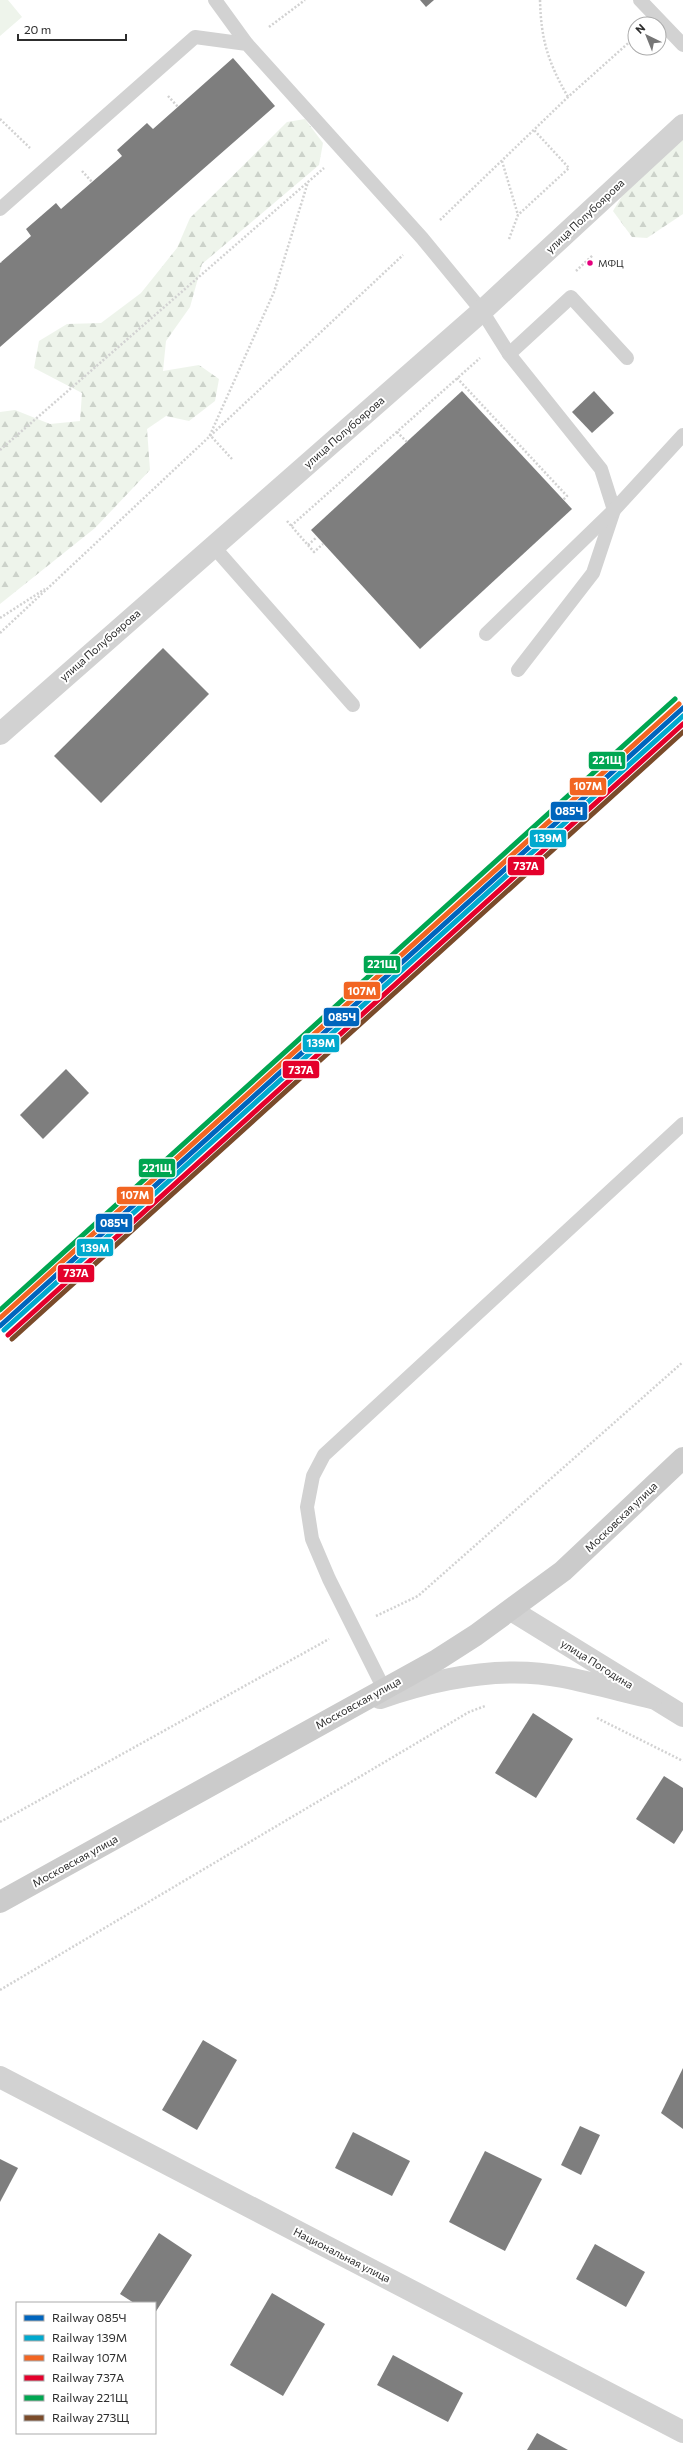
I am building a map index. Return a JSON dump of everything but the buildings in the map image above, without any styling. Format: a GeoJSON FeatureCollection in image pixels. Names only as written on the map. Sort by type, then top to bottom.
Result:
{"type":"FeatureCollection","features":[{"type":"Feature","properties":{"kind":"main road","name":"Московская улица"},"geometry":{"type":"LineString","coordinates":[[0,1902],[437,1660],[540,1590],[588,1549],[683,1458]]}},
{"type":"Feature","properties":{"kind":"street","name":"улица Полубоярова"},"geometry":{"type":"LineString","coordinates":[[0,734],[482,311],[683,125]]}},
{"type":"Feature","properties":{"kind":"street","name":"улица Погодина"},"geometry":{"type":"LineString","coordinates":[[511,1610],[683,1716]]}},
{"type":"Feature","properties":{"kind":"street"},"geometry":{"type":"LineString","coordinates":[[345,1710],[428,1683],[476,1675],[504,1674],[562,1677],[652,1698]]}},
{"type":"Feature","properties":{"kind":"street","name":"Национальная улица"},"geometry":{"type":"LineString","coordinates":[[0,2077],[683,2432]]}},
{"type":"Feature","properties":{"kind":"lane"},"geometry":{"type":"LineString","coordinates":[[215,0],[247,44],[422,238],[482,311],[499,341],[601,469],[614,510],[593,573],[518,670]]}},
{"type":"Feature","properties":{"kind":"lane"},"geometry":{"type":"LineString","coordinates":[[640,0],[683,45]]}},
{"type":"Feature","properties":{"kind":"lane"},"geometry":{"type":"LineString","coordinates":[[0,210],[195,37],[247,44]]}},
{"type":"Feature","properties":{"kind":"lane"},"geometry":{"type":"LineString","coordinates":[[509,354],[571,297],[627,358]]}},
{"type":"Feature","properties":{"kind":"lane"},"geometry":{"type":"LineString","coordinates":[[486,634],[614,510],[683,435]]}},
{"type":"Feature","properties":{"kind":"lane"},"geometry":{"type":"LineString","coordinates":[[213,546],[353,705]]}},
{"type":"Feature","properties":{"kind":"lane"},"geometry":{"type":"LineString","coordinates":[[384,1689],[329,1579],[312,1539],[307,1507],[313,1476],[324,1455],[683,1124]]}},
{"type":"Feature","properties":{"kind":"path"},"geometry":{"type":"LineString","coordinates":[[247,44],[305,0]]}},
{"type":"Feature","properties":{"kind":"path"},"geometry":{"type":"LineString","coordinates":[[540,0],[541,31],[552,68],[568,97]]}},
{"type":"Feature","properties":{"kind":"path"},"geometry":{"type":"LineString","coordinates":[[0,632],[422,238],[568,97],[627,44]]}},
{"type":"Feature","properties":{"kind":"path"},"geometry":{"type":"LineString","coordinates":[[509,239],[518,215],[569,168],[534,130]]}},
{"type":"Feature","properties":{"kind":"path"},"geometry":{"type":"LineString","coordinates":[[0,450],[343,151]]}},
{"type":"Feature","properties":{"kind":"path"},"geometry":{"type":"LineString","coordinates":[[502,161],[518,215]]}},
{"type":"Feature","properties":{"kind":"path"},"geometry":{"type":"LineString","coordinates":[[210,435],[274,292],[308,182]]}},
{"type":"Feature","properties":{"kind":"path"},"geometry":{"type":"LineString","coordinates":[[323,544],[314,552],[291,526],[499,341]]}},
{"type":"Feature","properties":{"kind":"path"},"geometry":{"type":"LineString","coordinates":[[457,378],[567,496],[563,500]]}},
{"type":"Feature","properties":{"kind":"path"},"geometry":{"type":"LineString","coordinates":[[397,432],[407,442]]}},
{"type":"Feature","properties":{"kind":"path"},"geometry":{"type":"LineString","coordinates":[[210,435],[232,459]]}},
{"type":"Feature","properties":{"kind":"path"},"geometry":{"type":"LineString","coordinates":[[308,545],[317,537]]}},
{"type":"Feature","properties":{"kind":"path"},"geometry":{"type":"LineString","coordinates":[[0,618],[52,584]]}},
{"type":"Feature","properties":{"kind":"path"},"geometry":{"type":"LineString","coordinates":[[0,1990],[469,1712],[489,1704]]}},
{"type":"Feature","properties":{"kind":"path"},"geometry":{"type":"LineString","coordinates":[[592,1715],[683,1761]]}},
{"type":"Feature","properties":{"kind":"green space"},"geometry":{"type":"Polygon","coordinates":[[[0,0],[8,0],[22,17],[0,36],[0,0]]]}},
{"type":"Feature","properties":{"kind":"green space"},"geometry":{"type":"Polygon","coordinates":[[[305,119],[323,143],[319,165],[202,264],[190,307],[166,341],[163,371],[199,365],[219,379],[215,401],[189,421],[166,416],[147,429],[150,470],[95,528],[0,604],[0,412],[15,410],[50,424],[80,421],[82,393],[34,368],[39,341],[67,324],[101,323],[141,293],[177,248],[190,218],[287,122],[305,119]]]}},
{"type":"Feature","properties":{"kind":"green space"},"geometry":{"type":"Polygon","coordinates":[[[683,133],[683,214],[647,238],[632,237],[613,211],[633,178],[683,133]]]}},
{"type":"Feature","properties":{"kind":"rail line","name":"221Щ"},"geometry":{"type":"LineString","coordinates":[[0,1310],[675,699]]}},
{"type":"Feature","properties":{"kind":"rail line","name":"107М"},"geometry":{"type":"LineString","coordinates":[[0,1318],[679,704]]}},
{"type":"Feature","properties":{"kind":"rail line","name":"085Ч"},"geometry":{"type":"LineString","coordinates":[[0,1326],[683,708]]}},
{"type":"Feature","properties":{"kind":"rail line","name":"139М"},"geometry":{"type":"LineString","coordinates":[[4,1330],[683,716]]}},
{"type":"Feature","properties":{"kind":"rail line","name":"737А"},"geometry":{"type":"LineString","coordinates":[[8,1335],[683,724]]}},
{"type":"Feature","properties":{"kind":"rail line","name":"273Щ"},"geometry":{"type":"LineString","coordinates":[[12,1339],[683,732]]}},
{"type":"Feature","properties":{"kind":"place","name":"МФЦ"},"geometry":{"type":"Point","coordinates":[590,263]}}]}
